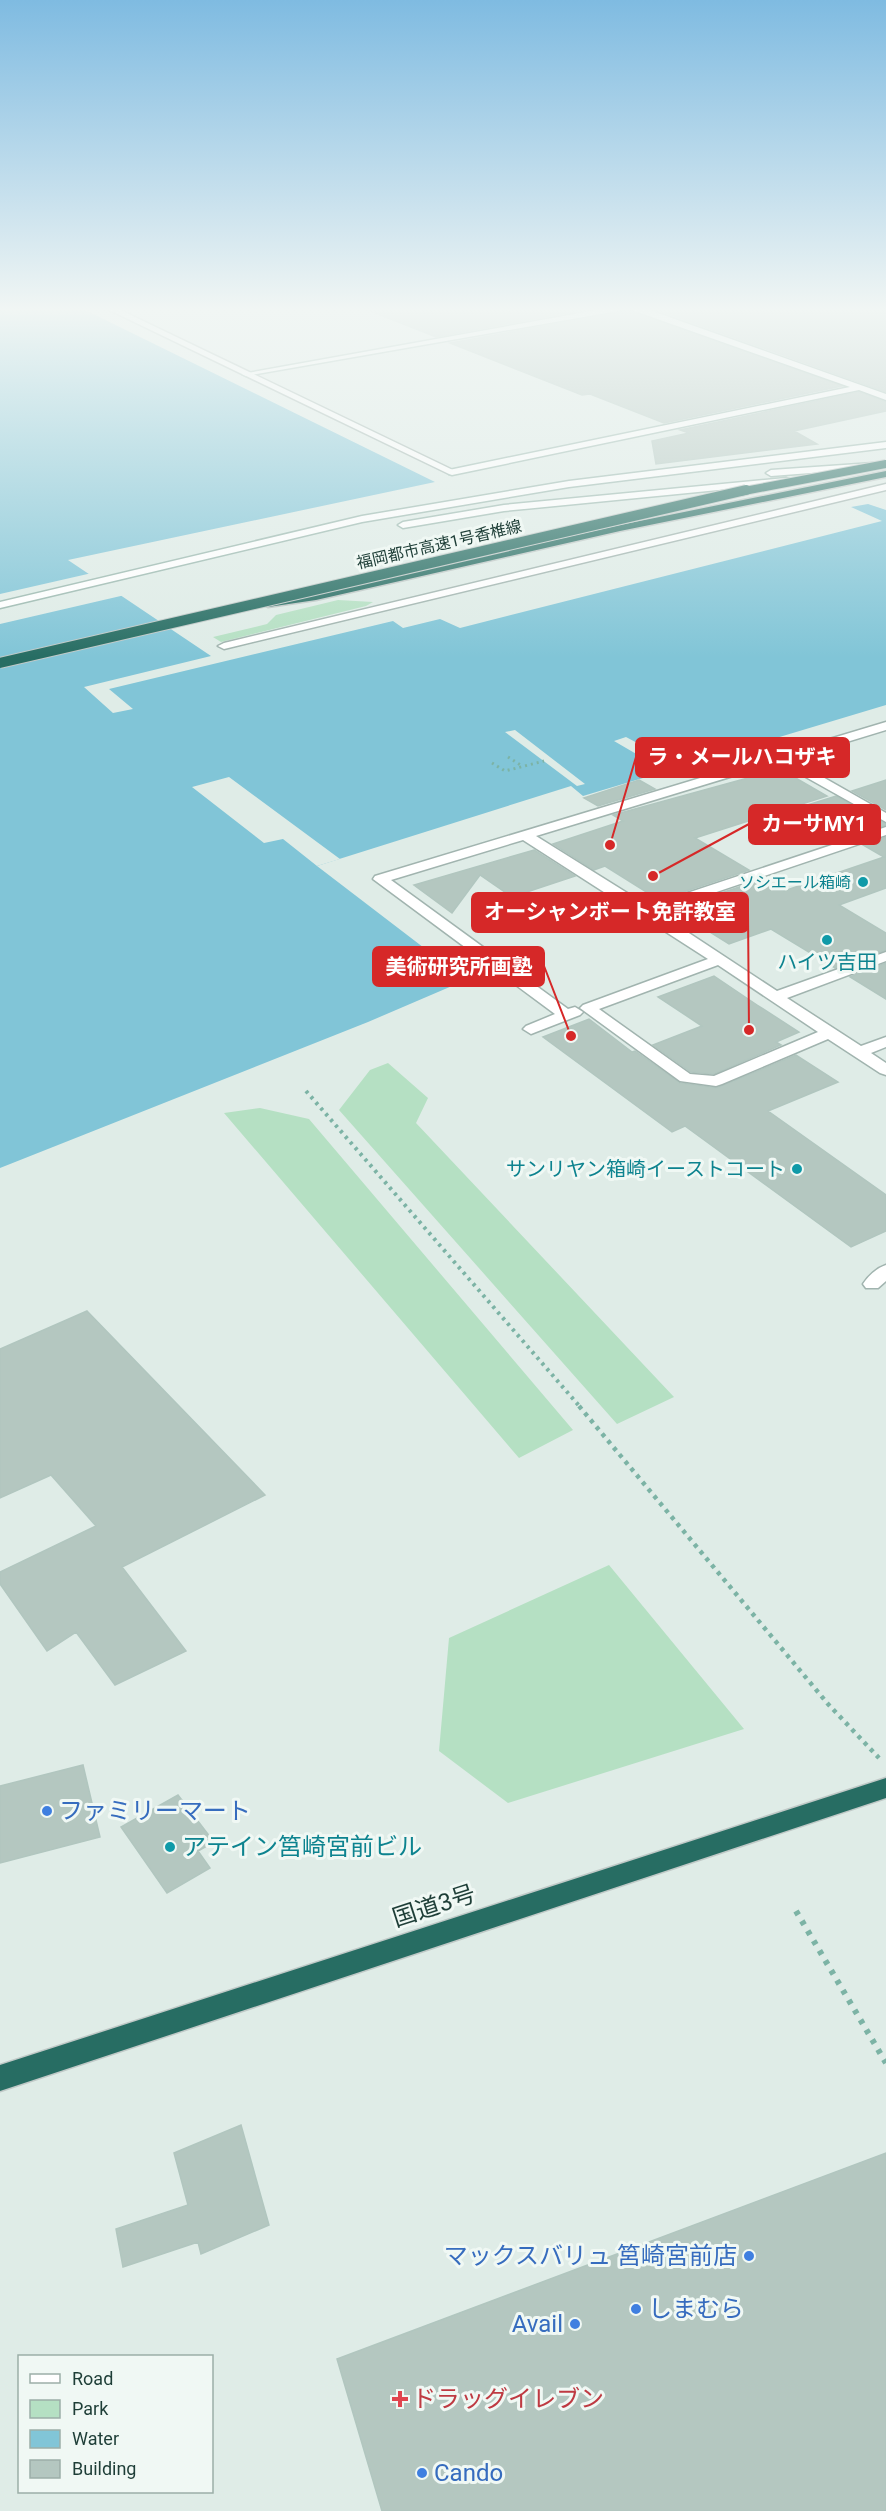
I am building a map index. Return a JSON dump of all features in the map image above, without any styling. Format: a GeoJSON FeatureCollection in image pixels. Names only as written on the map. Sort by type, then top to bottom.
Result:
{"type":"FeatureCollection","features":[{"type":"Feature","properties":{"kind":"highway","name":"福岡都市高速1号香椎線"},"geometry":{"type":"LineString","coordinates":[[0,654],[561,521],[732,486],[886,458]]}},
{"type":"Feature","properties":{"kind":"highway","name":"福岡都市高速1号香椎線"},"geometry":{"type":"LineString","coordinates":[[0,663],[627,516],[756,488],[886,464]]}},
{"type":"Feature","properties":{"kind":"highway"},"geometry":{"type":"LineString","coordinates":[[217,611],[316,597],[620,528],[886,474]]}},
{"type":"Feature","properties":{"kind":"highway","name":"国道3号"},"geometry":{"type":"LineString","coordinates":[[0,2078],[886,1788]]}},
{"type":"Feature","properties":{"kind":"street"},"geometry":{"type":"LineString","coordinates":[[349,423],[452,472],[689,423]]}},
{"type":"Feature","properties":{"kind":"street"},"geometry":{"type":"LineString","coordinates":[[0,605],[396,513],[569,484],[886,445]]}},
{"type":"Feature","properties":{"kind":"street"},"geometry":{"type":"LineString","coordinates":[[393,526],[504,508],[680,493],[835,475],[886,464]]}},
{"type":"Feature","properties":{"kind":"street"},"geometry":{"type":"LineString","coordinates":[[224,646],[886,487]]}},
{"type":"Feature","properties":{"kind":"street"},"geometry":{"type":"LineString","coordinates":[[0,615],[351,533]]}},
{"type":"Feature","properties":{"kind":"street"},"geometry":{"type":"LineString","coordinates":[[566,1015],[380,879],[886,726]]}},
{"type":"Feature","properties":{"kind":"street"},"geometry":{"type":"LineString","coordinates":[[780,758],[886,818]]}},
{"type":"Feature","properties":{"kind":"street"},"geometry":{"type":"LineString","coordinates":[[646,911],[886,831]]}},
{"type":"Feature","properties":{"kind":"street"},"geometry":{"type":"LineString","coordinates":[[525,835],[646,911],[886,1070]]}},
{"type":"Feature","properties":{"kind":"street"},"geometry":{"type":"LineString","coordinates":[[775,997],[886,956]]}},
{"type":"Feature","properties":{"kind":"street"},"geometry":{"type":"LineString","coordinates":[[531,1029],[718,960]]}},
{"type":"Feature","properties":{"kind":"street"},"geometry":{"type":"LineString","coordinates":[[588,1008],[686,1078],[716,1081],[828,1033]]}},
{"type":"Feature","properties":{"kind":"street"},"geometry":{"type":"LineString","coordinates":[[860,1052],[886,1042]]}},
{"type":"Feature","properties":{"kind":"street"},"geometry":{"type":"LineString","coordinates":[[872,1284],[886,1271]]}},
{"type":"Feature","properties":{"kind":"path"},"geometry":{"type":"LineString","coordinates":[[508,757],[522,767]]}},
{"type":"Feature","properties":{"kind":"path"},"geometry":{"type":"LineString","coordinates":[[492,763],[505,771],[544,761]]}},
{"type":"Feature","properties":{"kind":"path"},"geometry":{"type":"LineString","coordinates":[[306,1091],[599,1429],[828,1704],[886,1765]]}},
{"type":"Feature","properties":{"kind":"path"},"geometry":{"type":"LineString","coordinates":[[796,1911],[886,2063]]}},
{"type":"Feature","properties":{"kind":"green space"},"geometry":{"type":"Polygon","coordinates":[[[338,600],[373,602],[366,606],[221,642],[213,637],[267,624],[276,615],[338,600]]]}},
{"type":"Feature","properties":{"kind":"green space"},"geometry":{"type":"Polygon","coordinates":[[[388,1063],[428,1098],[416,1123],[674,1397],[617,1424],[339,1110],[370,1070],[388,1063]]]}},
{"type":"Feature","properties":{"kind":"green space"},"geometry":{"type":"Polygon","coordinates":[[[260,1108],[309,1119],[573,1430],[519,1458],[224,1113],[260,1108]]]}},
{"type":"Feature","properties":{"kind":"green space"},"geometry":{"type":"Polygon","coordinates":[[[609,1565],[744,1729],[508,1803],[439,1751],[449,1638],[609,1565]]]}},
{"type":"Feature","properties":{"kind":"water"},"geometry":{"type":"Polygon","coordinates":[[[0,423],[315,423],[435,482],[68,560],[211,656],[84,687],[113,713],[133,709],[109,689],[393,621],[403,628],[440,619],[460,628],[882,521],[851,507],[868,504],[886,510],[886,705],[583,796],[571,786],[317,866],[466,980],[368,1022],[0,1168],[0,423]]]}},
{"type":"Feature","properties":{"kind":"pier"},"geometry":{"type":"Polygon","coordinates":[[[92,573],[125,595],[0,624],[0,594],[92,573]]]}},
{"type":"Feature","properties":{"kind":"pier"},"geometry":{"type":"Polygon","coordinates":[[[515,730],[585,784],[577,786],[505,732],[515,730]]]}},
{"type":"Feature","properties":{"kind":"pier"},"geometry":{"type":"Polygon","coordinates":[[[626,737],[671,761],[657,766],[614,741],[626,737]]]}},
{"type":"Feature","properties":{"kind":"pier"},"geometry":{"type":"Polygon","coordinates":[[[229,777],[340,859],[317,866],[283,839],[264,843],[192,787],[229,777]]]}},
{"type":"Feature","properties":{"kind":"building"},"geometry":{"type":"Polygon","coordinates":[[[712,423],[830,423],[794,431],[817,444],[656,464],[652,441],[689,433],[680,430],[712,423]]]}},
{"type":"Feature","properties":{"kind":"building"},"geometry":{"type":"Polygon","coordinates":[[[780,769],[827,796],[695,838],[749,870],[659,900],[605,866],[594,870],[553,844],[623,821],[613,815],[780,769]]]}},
{"type":"Feature","properties":{"kind":"building"},"geometry":{"type":"Polygon","coordinates":[[[639,780],[655,789],[598,806],[584,798],[639,780]]]}},
{"type":"Feature","properties":{"kind":"building"},"geometry":{"type":"Polygon","coordinates":[[[886,780],[886,810],[852,791],[886,780]]]}},
{"type":"Feature","properties":{"kind":"building"},"geometry":{"type":"Polygon","coordinates":[[[836,796],[886,825],[849,837],[798,808],[836,796]]]}},
{"type":"Feature","properties":{"kind":"building"},"geometry":{"type":"Polygon","coordinates":[[[886,837],[886,888],[839,905],[886,933],[886,950],[835,968],[771,929],[729,944],[673,909],[763,879],[784,891],[884,857],[863,845],[886,837]]]}},
{"type":"Feature","properties":{"kind":"building"},"geometry":{"type":"Polygon","coordinates":[[[534,850],[575,876],[512,897],[480,875],[452,913],[414,885],[534,850]]]}},
{"type":"Feature","properties":{"kind":"building"},"geometry":{"type":"Polygon","coordinates":[[[886,963],[886,999],[850,977],[886,963]]]}},
{"type":"Feature","properties":{"kind":"building"},"geometry":{"type":"Polygon","coordinates":[[[714,976],[799,1032],[776,1042],[781,1045],[714,1074],[691,1072],[653,1045],[702,1026],[658,997],[714,976]]]}},
{"type":"Feature","properties":{"kind":"building"},"geometry":{"type":"Polygon","coordinates":[[[589,1019],[632,1052],[635,1051],[680,1083],[717,1088],[796,1055],[838,1082],[768,1111],[886,1195],[886,1231],[851,1247],[685,1126],[672,1132],[543,1037],[589,1019]]]}},
{"type":"Feature","properties":{"kind":"building"},"geometry":{"type":"Polygon","coordinates":[[[87,1311],[265,1495],[122,1567],[186,1651],[115,1685],[76,1632],[47,1651],[0,1584],[0,1572],[96,1526],[51,1475],[0,1498],[0,1349],[87,1311]]]}},
{"type":"Feature","properties":{"kind":"building","name":"ファミリーマート"},"geometry":{"type":"Polygon","coordinates":[[[83,1765],[100,1837],[0,1863],[0,1786],[83,1765]]]}},
{"type":"Feature","properties":{"kind":"building","name":"アテイン筥崎宮前ビル"},"geometry":{"type":"Polygon","coordinates":[[[178,1795],[214,1842],[198,1851],[210,1868],[167,1893],[121,1827],[178,1795]]]}},
{"type":"Feature","properties":{"kind":"building"},"geometry":{"type":"Polygon","coordinates":[[[241,2125],[269,2225],[201,2254],[198,2242],[123,2267],[116,2229],[188,2205],[174,2153],[241,2125]]]}},
{"type":"Feature","properties":{"kind":"building","name":"マックスバリュ 筥崎宮前店"},"geometry":{"type":"Polygon","coordinates":[[[886,2153],[886,2511],[382,2511],[337,2359],[886,2153]]]}},
{"type":"Feature","properties":{"kind":"place","name":"ラ・メールハコザキ"},"geometry":{"type":"Point","coordinates":[610,845]}},
{"type":"Feature","properties":{"kind":"place","name":"カーサMY1"},"geometry":{"type":"Point","coordinates":[653,876]}},
{"type":"Feature","properties":{"kind":"place","name":"ソシエール箱崎"},"geometry":{"type":"Point","coordinates":[863,882]}},
{"type":"Feature","properties":{"kind":"place","name":"ハイツ吉田"},"geometry":{"type":"Point","coordinates":[827,940]}},
{"type":"Feature","properties":{"kind":"place","name":"オーシャンボート免許教室"},"geometry":{"type":"Point","coordinates":[749,1030]}},
{"type":"Feature","properties":{"kind":"place","name":"美術研究所画塾"},"geometry":{"type":"Point","coordinates":[571,1036]}},
{"type":"Feature","properties":{"kind":"place","name":"サンリヤン箱崎イーストコート"},"geometry":{"type":"Point","coordinates":[797,1169]}},
{"type":"Feature","properties":{"kind":"place","name":"ファミリーマート"},"geometry":{"type":"Point","coordinates":[47,1811]}},
{"type":"Feature","properties":{"kind":"place","name":"アテイン筥崎宮前ビル"},"geometry":{"type":"Point","coordinates":[170,1847]}},
{"type":"Feature","properties":{"kind":"place","name":"マックスバリュ 筥崎宮前店"},"geometry":{"type":"Point","coordinates":[749,2256]}},
{"type":"Feature","properties":{"kind":"place","name":"しまむら"},"geometry":{"type":"Point","coordinates":[636,2309]}},
{"type":"Feature","properties":{"kind":"place","name":"Avail"},"geometry":{"type":"Point","coordinates":[575,2324]}},
{"type":"Feature","properties":{"kind":"place","name":"ドラッグイレブン"},"geometry":{"type":"Point","coordinates":[400,2399]}},
{"type":"Feature","properties":{"kind":"place","name":"Cando"},"geometry":{"type":"Point","coordinates":[422,2473]}}]}
